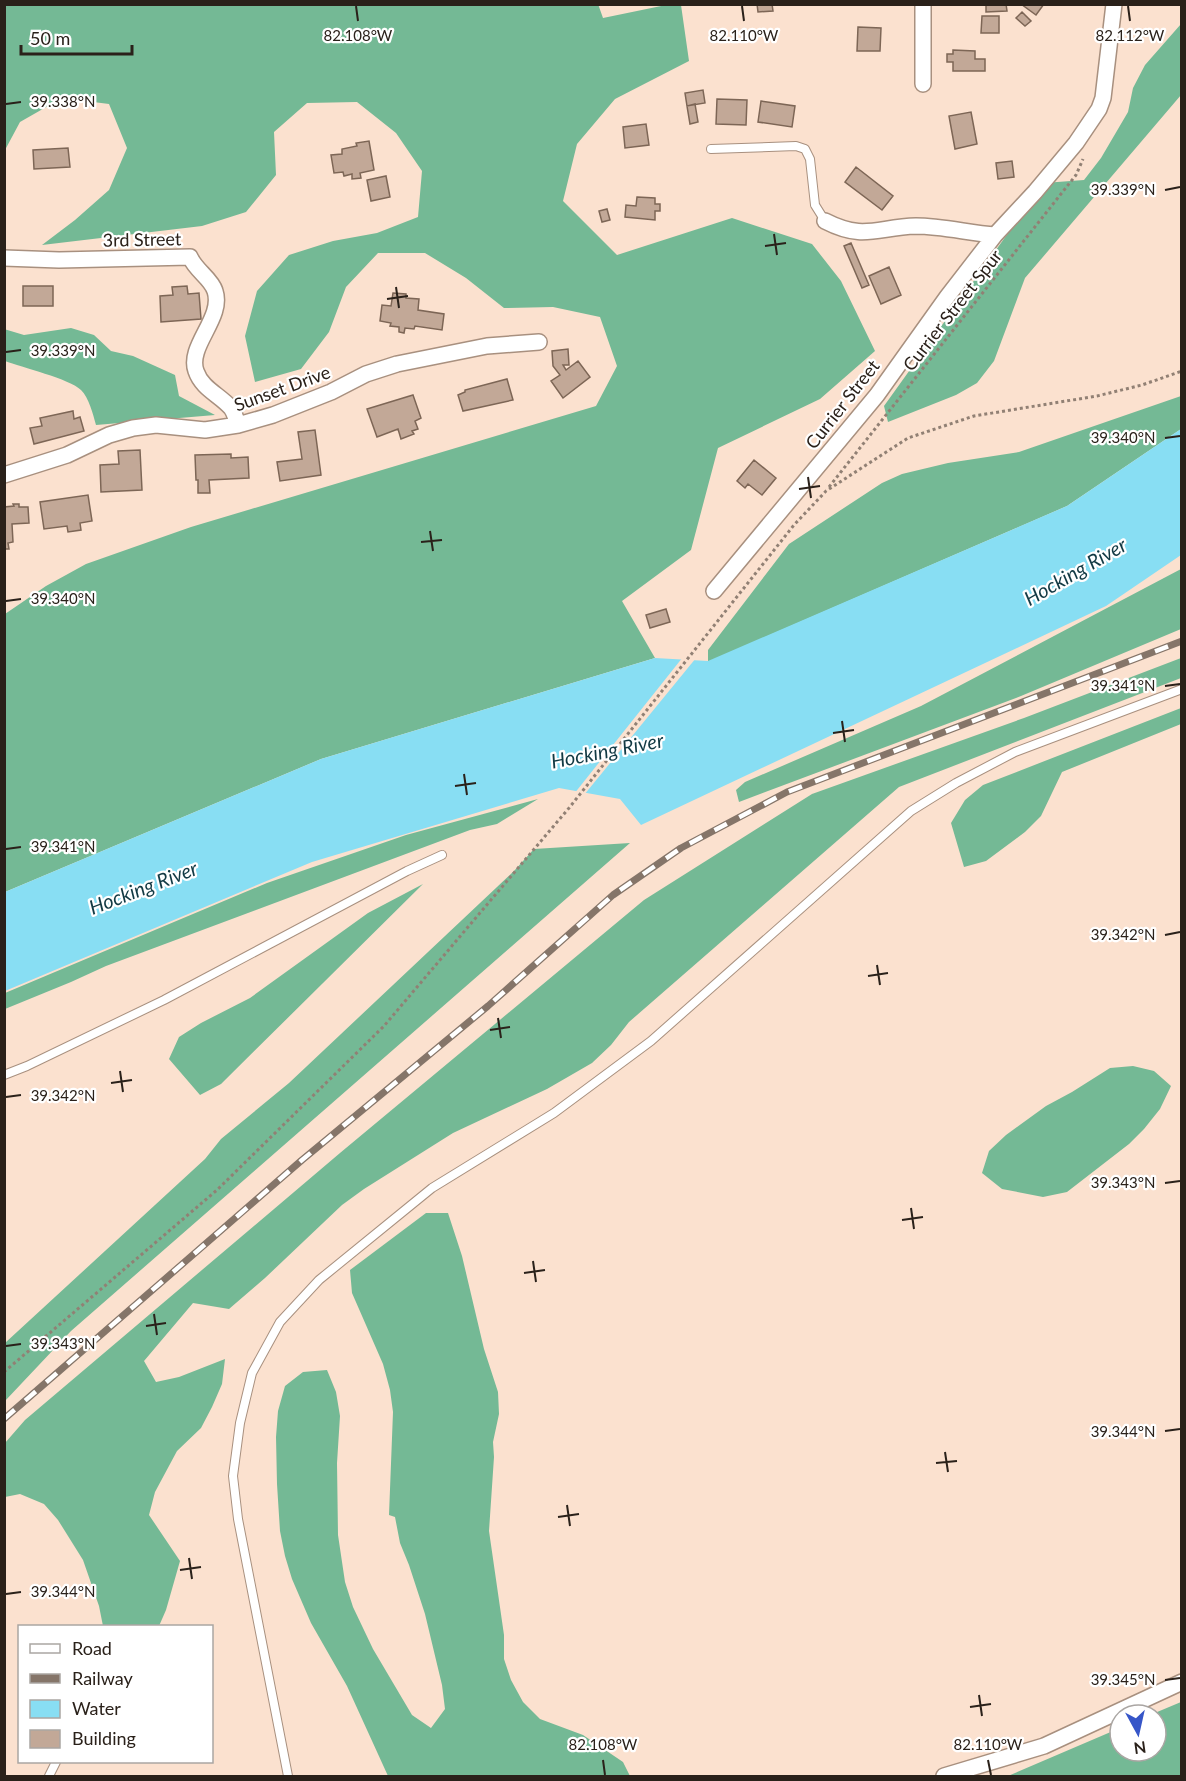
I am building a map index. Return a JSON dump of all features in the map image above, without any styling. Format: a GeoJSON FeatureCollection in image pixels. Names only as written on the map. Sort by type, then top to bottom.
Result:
{"type":"FeatureCollection","features":[{"type":"Feature","properties":{"kind":"street"},"geometry":{"type":"LineString","coordinates":[[923,4],[923,84]]}},
{"type":"Feature","properties":{"kind":"street","name":"Currier Street"},"geometry":{"type":"LineString","coordinates":[[714,591],[877,395],[947,297],[995,236],[1076,143],[1099,109],[1103,98],[1114,4]]}},
{"type":"Feature","properties":{"kind":"street"},"geometry":{"type":"LineString","coordinates":[[825,221],[849,231],[864,232],[922,226],[995,236]]}},
{"type":"Feature","properties":{"kind":"street","name":"3rd Street"},"geometry":{"type":"LineString","coordinates":[[4,258],[59,260],[190,257],[195,267],[215,290],[216,302],[194,359],[195,370],[208,389],[232,409],[238,425]]}},
{"type":"Feature","properties":{"kind":"street","name":"Sunset Drive"},"geometry":{"type":"LineString","coordinates":[[4,475],[66,455],[109,435],[133,428],[156,425],[205,430],[238,425],[273,415],[331,392],[366,374],[396,364],[487,346],[539,342]]}},
{"type":"Feature","properties":{"kind":"street"},"geometry":{"type":"LineString","coordinates":[[944,1776],[1044,1746],[1182,1682]]}},
{"type":"Feature","properties":{"kind":"lane"},"geometry":{"type":"LineString","coordinates":[[711,149],[796,146],[805,149],[810,159],[815,205],[825,221]]}},
{"type":"Feature","properties":{"kind":"lane"},"geometry":{"type":"LineString","coordinates":[[288,1776],[238,1519],[233,1476],[240,1423],[252,1373],[280,1322],[319,1280],[432,1188],[554,1113],[651,1041],[911,811],[956,783],[1015,752],[1182,689]]}},
{"type":"Feature","properties":{"kind":"lane"},"geometry":{"type":"LineString","coordinates":[[4,1075],[164,1000],[407,871],[442,855]]}},
{"type":"Feature","properties":{"kind":"path","name":"Currier Street Spur"},"geometry":{"type":"LineString","coordinates":[[826,491],[1076,175],[1085,156],[1084,149],[1076,143]]}},
{"type":"Feature","properties":{"kind":"path"},"geometry":{"type":"LineString","coordinates":[[4,1372],[217,1190],[392,1017],[569,808],[794,525],[826,491],[908,438],[942,426],[974,416],[1097,396],[1142,385],[1182,371]]}},
{"type":"Feature","properties":{"kind":"green space"},"geometry":{"type":"Polygon","coordinates":[[[598,4],[603,18],[666,5],[681,5],[689,61],[615,99],[577,144],[563,201],[617,255],[732,218],[812,244],[841,281],[875,351],[820,399],[718,448],[691,550],[622,601],[655,658],[321,759],[5,892],[5,614],[46,586],[86,564],[191,527],[596,406],[617,366],[600,317],[553,307],[504,308],[466,278],[425,253],[378,253],[346,287],[329,332],[301,369],[255,382],[245,336],[257,291],[289,255],[333,241],[377,233],[418,217],[422,171],[396,133],[357,102],[307,103],[274,132],[276,175],[246,212],[202,226],[42,245],[109,190],[127,148],[109,104],[62,98],[20,122],[5,150],[5,5],[598,4]]]}},
{"type":"Feature","properties":{"kind":"green space"},"geometry":{"type":"Polygon","coordinates":[[[1181,24],[1181,95],[1025,278],[994,361],[977,383],[956,395],[888,422],[884,406],[1044,183],[1084,180],[1101,158],[1128,112],[1133,88],[1145,65],[1181,24]]]}},
{"type":"Feature","properties":{"kind":"green space"},"geometry":{"type":"Polygon","coordinates":[[[71,328],[94,335],[111,351],[133,356],[175,375],[179,396],[215,415],[96,425],[90,406],[81,390],[56,378],[5,361],[4,329],[24,335],[71,328]]]}},
{"type":"Feature","properties":{"kind":"green space"},"geometry":{"type":"Polygon","coordinates":[[[1181,396],[1181,429],[1067,506],[708,662],[708,650],[789,544],[882,483],[902,474],[948,463],[1019,452],[1181,396]]]}},
{"type":"Feature","properties":{"kind":"green space"},"geometry":{"type":"Polygon","coordinates":[[[1181,569],[1181,629],[1021,696],[739,802],[736,790],[745,782],[921,706],[1181,569]]]}},
{"type":"Feature","properties":{"kind":"green space"},"geometry":{"type":"Polygon","coordinates":[[[1181,658],[1181,678],[899,787],[629,1022],[611,1045],[592,1063],[547,1089],[453,1133],[364,1189],[342,1205],[229,1309],[193,1303],[144,1361],[156,1382],[179,1377],[225,1359],[222,1384],[212,1407],[201,1428],[177,1451],[155,1492],[149,1515],[180,1561],[159,1625],[103,1625],[99,1606],[83,1560],[58,1520],[44,1504],[20,1494],[5,1497],[5,1443],[25,1420],[340,1153],[644,900],[812,794],[1024,718],[1181,658]]]}},
{"type":"Feature","properties":{"kind":"green space"},"geometry":{"type":"Polygon","coordinates":[[[1181,708],[1181,724],[1062,772],[1041,816],[1025,832],[986,861],[964,867],[951,823],[965,800],[983,785],[1181,708]]]}},
{"type":"Feature","properties":{"kind":"green space"},"geometry":{"type":"Polygon","coordinates":[[[538,799],[497,824],[470,830],[106,966],[5,1009],[5,993],[267,883],[406,835],[538,799]]]}},
{"type":"Feature","properties":{"kind":"green space"},"geometry":{"type":"Polygon","coordinates":[[[630,843],[71,1331],[5,1401],[5,1343],[205,1159],[221,1139],[289,1083],[514,871],[534,849],[630,843]]]}},
{"type":"Feature","properties":{"kind":"green space"},"geometry":{"type":"Polygon","coordinates":[[[423,884],[221,1084],[200,1095],[169,1059],[179,1037],[250,998],[368,913],[423,884]]]}},
{"type":"Feature","properties":{"kind":"green space"},"geometry":{"type":"Polygon","coordinates":[[[1133,1066],[1154,1071],[1171,1086],[1160,1109],[1129,1144],[1067,1192],[1043,1197],[1002,1189],[982,1173],[989,1151],[1006,1135],[1046,1106],[1110,1068],[1133,1066]]]}},
{"type":"Feature","properties":{"kind":"green space"},"geometry":{"type":"Polygon","coordinates":[[[426,1213],[448,1213],[462,1256],[484,1349],[498,1392],[499,1414],[493,1442],[489,1531],[504,1635],[504,1659],[511,1680],[523,1702],[540,1719],[583,1735],[623,1762],[630,1776],[388,1776],[347,1686],[311,1623],[292,1579],[280,1531],[276,1437],[278,1411],[285,1386],[303,1372],[327,1370],[336,1392],[340,1416],[337,1463],[338,1535],[345,1582],[353,1607],[373,1649],[412,1715],[431,1728],[445,1709],[442,1685],[425,1614],[400,1543],[395,1517],[389,1515],[393,1412],[390,1390],[383,1364],[352,1293],[350,1270],[426,1213]]]}},
{"type":"Feature","properties":{"kind":"green space"},"geometry":{"type":"Polygon","coordinates":[[[1181,1702],[1181,1776],[1008,1776],[1108,1733],[1108,1763],[1168,1763],[1168,1707],[1181,1702]]]}},
{"type":"Feature","properties":{"kind":"water","name":"Hocking River"},"geometry":{"type":"Polygon","coordinates":[[[1181,429],[1181,555],[1106,606],[641,825],[620,799],[559,788],[312,862],[5,991],[5,892],[321,759],[655,658],[708,661],[1067,506],[1181,429]]]}},
{"type":"Feature","properties":{"kind":"pier"},"geometry":{"type":"Polygon","coordinates":[[[683,657],[696,658],[584,795],[574,794],[683,657]]]}},
{"type":"Feature","properties":{"kind":"building"},"geometry":{"type":"Polygon","coordinates":[[[757,4],[772,4],[773,11],[758,12],[757,4]]]}},
{"type":"Feature","properties":{"kind":"building"},"geometry":{"type":"Polygon","coordinates":[[[986,4],[1006,4],[1007,11],[986,12],[986,4]]]}},
{"type":"Feature","properties":{"kind":"building"},"geometry":{"type":"Polygon","coordinates":[[[1021,4],[1044,4],[1036,15],[1021,4]]]}},
{"type":"Feature","properties":{"kind":"building"},"geometry":{"type":"Polygon","coordinates":[[[1022,12],[1031,21],[1025,26],[1016,18],[1022,12]]]}},
{"type":"Feature","properties":{"kind":"building"},"geometry":{"type":"Polygon","coordinates":[[[982,16],[999,16],[999,33],[981,33],[982,16]]]}},
{"type":"Feature","properties":{"kind":"building"},"geometry":{"type":"Polygon","coordinates":[[[858,27],[881,28],[880,51],[857,51],[858,27]]]}},
{"type":"Feature","properties":{"kind":"building"},"geometry":{"type":"Polygon","coordinates":[[[953,50],[975,51],[975,59],[985,59],[985,71],[953,71],[953,62],[947,62],[947,54],[953,54],[953,50]]]}},
{"type":"Feature","properties":{"kind":"building"},"geometry":{"type":"Polygon","coordinates":[[[703,90],[705,103],[687,106],[685,93],[703,90]]]}},
{"type":"Feature","properties":{"kind":"building"},"geometry":{"type":"Polygon","coordinates":[[[717,99],[747,100],[746,125],[716,124],[717,99]]]}},
{"type":"Feature","properties":{"kind":"building"},"geometry":{"type":"Polygon","coordinates":[[[761,101],[795,106],[792,127],[758,122],[761,101]]]}},
{"type":"Feature","properties":{"kind":"building"},"geometry":{"type":"Polygon","coordinates":[[[695,104],[698,122],[690,124],[687,106],[695,104]]]}},
{"type":"Feature","properties":{"kind":"building"},"geometry":{"type":"Polygon","coordinates":[[[971,112],[977,144],[955,149],[949,116],[971,112]]]}},
{"type":"Feature","properties":{"kind":"building"},"geometry":{"type":"Polygon","coordinates":[[[646,124],[649,145],[625,148],[623,127],[646,124]]]}},
{"type":"Feature","properties":{"kind":"building"},"geometry":{"type":"Polygon","coordinates":[[[369,141],[374,170],[360,173],[361,178],[352,179],[352,174],[344,176],[343,172],[334,173],[331,155],[342,154],[342,149],[369,141]]]}},
{"type":"Feature","properties":{"kind":"building"},"geometry":{"type":"Polygon","coordinates":[[[68,148],[70,167],[34,169],[33,150],[68,148]]]}},
{"type":"Feature","properties":{"kind":"building"},"geometry":{"type":"Polygon","coordinates":[[[1012,161],[1014,177],[998,179],[996,163],[1012,161]]]}},
{"type":"Feature","properties":{"kind":"building"},"geometry":{"type":"Polygon","coordinates":[[[856,167],[893,196],[882,210],[845,182],[856,167]]]}},
{"type":"Feature","properties":{"kind":"building"},"geometry":{"type":"Polygon","coordinates":[[[386,176],[390,197],[371,201],[367,180],[386,176]]]}},
{"type":"Feature","properties":{"kind":"building"},"geometry":{"type":"Polygon","coordinates":[[[637,197],[655,198],[655,204],[660,204],[660,211],[655,211],[655,220],[625,217],[626,205],[636,206],[637,197]]]}},
{"type":"Feature","properties":{"kind":"building"},"geometry":{"type":"Polygon","coordinates":[[[607,209],[610,220],[602,222],[599,211],[607,209]]]}},
{"type":"Feature","properties":{"kind":"building"},"geometry":{"type":"Polygon","coordinates":[[[851,243],[869,285],[862,288],[844,246],[851,243]]]}},
{"type":"Feature","properties":{"kind":"building"},"geometry":{"type":"Polygon","coordinates":[[[889,267],[901,295],[881,304],[869,276],[889,267]]]}},
{"type":"Feature","properties":{"kind":"building"},"geometry":{"type":"Polygon","coordinates":[[[23,286],[53,286],[53,306],[23,306],[23,286]]]}},
{"type":"Feature","properties":{"kind":"building"},"geometry":{"type":"Polygon","coordinates":[[[187,286],[188,294],[199,293],[201,319],[161,322],[160,296],[173,295],[172,287],[187,286]]]}},
{"type":"Feature","properties":{"kind":"building"},"geometry":{"type":"Polygon","coordinates":[[[393,293],[406,294],[406,298],[419,299],[418,310],[444,314],[442,330],[415,326],[414,329],[405,328],[404,333],[399,332],[399,327],[390,326],[391,323],[380,321],[382,305],[391,306],[393,293]]]}},
{"type":"Feature","properties":{"kind":"building"},"geometry":{"type":"Polygon","coordinates":[[[568,349],[569,365],[563,365],[566,370],[578,361],[590,377],[563,398],[551,381],[560,375],[553,366],[552,351],[568,349]]]}},
{"type":"Feature","properties":{"kind":"building"},"geometry":{"type":"Polygon","coordinates":[[[507,379],[513,400],[463,411],[458,395],[465,390],[507,379]]]}},
{"type":"Feature","properties":{"kind":"building"},"geometry":{"type":"Polygon","coordinates":[[[413,395],[421,418],[415,421],[418,429],[412,431],[414,434],[401,439],[398,429],[377,437],[367,409],[413,395]]]}},
{"type":"Feature","properties":{"kind":"building"},"geometry":{"type":"Polygon","coordinates":[[[73,411],[74,419],[80,417],[84,431],[34,444],[30,428],[42,426],[40,418],[73,411]]]}},
{"type":"Feature","properties":{"kind":"building"},"geometry":{"type":"Polygon","coordinates":[[[315,430],[321,475],[280,481],[277,462],[302,459],[298,432],[315,430]]]}},
{"type":"Feature","properties":{"kind":"building"},"geometry":{"type":"Polygon","coordinates":[[[140,450],[142,490],[101,492],[100,465],[119,464],[118,451],[140,450]]]}},
{"type":"Feature","properties":{"kind":"building"},"geometry":{"type":"Polygon","coordinates":[[[231,454],[231,458],[248,457],[249,478],[209,480],[210,493],[198,493],[195,455],[231,454]]]}},
{"type":"Feature","properties":{"kind":"building"},"geometry":{"type":"Polygon","coordinates":[[[754,460],[776,478],[762,495],[748,484],[745,488],[737,481],[754,460]]]}},
{"type":"Feature","properties":{"kind":"building"},"geometry":{"type":"Polygon","coordinates":[[[88,495],[92,521],[80,523],[81,530],[68,532],[67,526],[44,529],[40,502],[88,495]]]}},
{"type":"Feature","properties":{"kind":"building"},"geometry":{"type":"Polygon","coordinates":[[[13,504],[28,507],[29,523],[12,524],[13,542],[8,543],[9,549],[4,549],[4,507],[14,506],[13,504]]]}},
{"type":"Feature","properties":{"kind":"building"},"geometry":{"type":"Polygon","coordinates":[[[666,609],[670,622],[650,628],[646,615],[666,609]]]}},
{"type":"Feature","properties":{"kind":"railway"},"geometry":{"type":"LineString","coordinates":[[4,1419],[302,1160],[488,1006],[613,895],[681,848],[787,792],[1182,641]]}}]}
